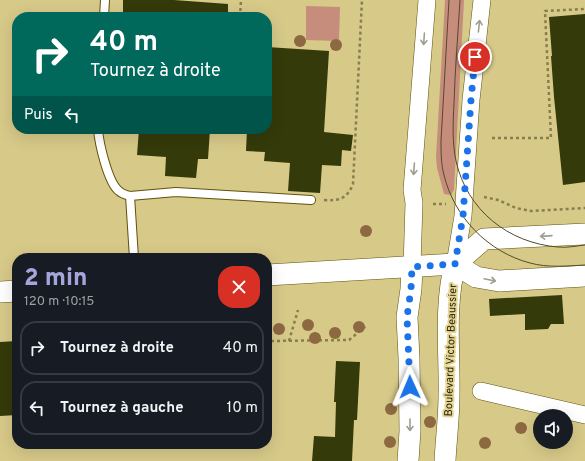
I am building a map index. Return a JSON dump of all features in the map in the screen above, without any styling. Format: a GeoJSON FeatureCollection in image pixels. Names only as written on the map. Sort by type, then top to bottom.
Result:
{"type":"FeatureCollection","features":[{"type":"Feature","properties":{"kind":"street"},"geometry":{"type":"LineString","coordinates":[[408,461],[410,431],[407,317],[412,267],[414,210],[412,190],[427,0]]}},
{"type":"Feature","properties":{"kind":"street","name":"Boulevard Victor Beaussier"},"geometry":{"type":"LineString","coordinates":[[445,461],[449,397],[449,320],[451,279],[463,216],[471,100],[482,0]]}},
{"type":"Feature","properties":{"kind":"street"},"geometry":{"type":"LineString","coordinates":[[455,264],[484,239],[585,234]]}},
{"type":"Feature","properties":{"kind":"street"},"geometry":{"type":"LineString","coordinates":[[272,276],[455,264],[476,276],[499,281],[585,276]]}},
{"type":"Feature","properties":{"kind":"street"},"geometry":{"type":"LineString","coordinates":[[0,292],[12,291]]}},
{"type":"Feature","properties":{"kind":"street"},"geometry":{"type":"LineString","coordinates":[[481,391],[585,415]]}},
{"type":"Feature","properties":{"kind":"lane"},"geometry":{"type":"LineString","coordinates":[[104,12],[105,0]]}},
{"type":"Feature","properties":{"kind":"lane"},"geometry":{"type":"LineString","coordinates":[[99,134],[101,150],[113,184],[118,190],[130,196],[176,192],[311,200]]}},
{"type":"Feature","properties":{"kind":"lane"},"geometry":{"type":"LineString","coordinates":[[130,196],[134,253]]}},
{"type":"Feature","properties":{"kind":"path"},"geometry":{"type":"LineString","coordinates":[[240,12],[241,0]]}},
{"type":"Feature","properties":{"kind":"path"},"geometry":{"type":"LineString","coordinates":[[311,200],[333,200],[343,198],[350,191],[353,184],[362,0]]}},
{"type":"Feature","properties":{"kind":"path"},"geometry":{"type":"LineString","coordinates":[[492,138],[551,138],[545,11],[585,8]]}},
{"type":"Feature","properties":{"kind":"path"},"geometry":{"type":"LineString","coordinates":[[478,196],[498,200],[516,208],[531,211],[585,208]]}},
{"type":"Feature","properties":{"kind":"path"},"geometry":{"type":"LineString","coordinates":[[432,204],[447,204]]}},
{"type":"Feature","properties":{"kind":"path"},"geometry":{"type":"LineString","coordinates":[[288,341],[298,310]]}},
{"type":"Feature","properties":{"kind":"path"},"geometry":{"type":"LineString","coordinates":[[272,341],[349,340],[366,326]]}},
{"type":"Feature","properties":{"kind":"shaded area"},"geometry":{"type":"Polygon","coordinates":[[[445,0],[464,0],[454,190],[451,195],[444,194],[437,168],[436,157],[445,0]]]}},
{"type":"Feature","properties":{"kind":"shaded area"},"geometry":{"type":"Polygon","coordinates":[[[306,6],[340,7],[339,41],[306,40],[306,6]]]}},
{"type":"Feature","properties":{"kind":"building"},"geometry":{"type":"Polygon","coordinates":[[[123,0],[174,0],[228,4],[228,12],[123,12],[123,0]]]}},
{"type":"Feature","properties":{"kind":"building"},"geometry":{"type":"Polygon","coordinates":[[[585,14],[585,182],[563,185],[554,97],[549,17],[585,14]]]}},
{"type":"Feature","properties":{"kind":"building"},"geometry":{"type":"Polygon","coordinates":[[[272,47],[329,51],[324,132],[353,135],[351,151],[342,150],[341,166],[322,165],[320,193],[288,191],[290,163],[264,161],[265,152],[246,151],[247,134],[272,134],[272,47]]]}},
{"type":"Feature","properties":{"kind":"building"},"geometry":{"type":"Polygon","coordinates":[[[139,134],[210,134],[208,159],[198,159],[196,178],[165,176],[166,157],[137,155],[139,134]]]}},
{"type":"Feature","properties":{"kind":"building"},"geometry":{"type":"Polygon","coordinates":[[[562,295],[564,324],[551,324],[548,329],[525,330],[525,314],[490,316],[489,299],[562,295]]]}},
{"type":"Feature","properties":{"kind":"building"},"geometry":{"type":"Polygon","coordinates":[[[12,341],[12,415],[0,416],[0,342],[12,341]]]}},
{"type":"Feature","properties":{"kind":"building"},"geometry":{"type":"Polygon","coordinates":[[[336,361],[360,362],[357,420],[354,420],[352,461],[312,461],[314,436],[335,437],[336,402],[334,402],[336,361]]]}},
{"type":"Feature","properties":{"kind":"tram line"},"geometry":{"type":"LineString","coordinates":[[449,0],[441,154],[444,175],[456,205],[475,231],[500,251],[515,258],[544,266],[585,265]]}},
{"type":"Feature","properties":{"kind":"tram line"},"geometry":{"type":"LineString","coordinates":[[460,0],[454,90],[453,140],[456,161],[461,179],[480,209],[492,221],[507,231],[523,239],[540,244],[558,247],[585,245]]}},
{"type":"Feature","properties":{"kind":"route"},"geometry":{"type":"LineString","coordinates":[[410,387],[407,317],[412,267],[455,264],[463,216],[475,57]]}}]}
